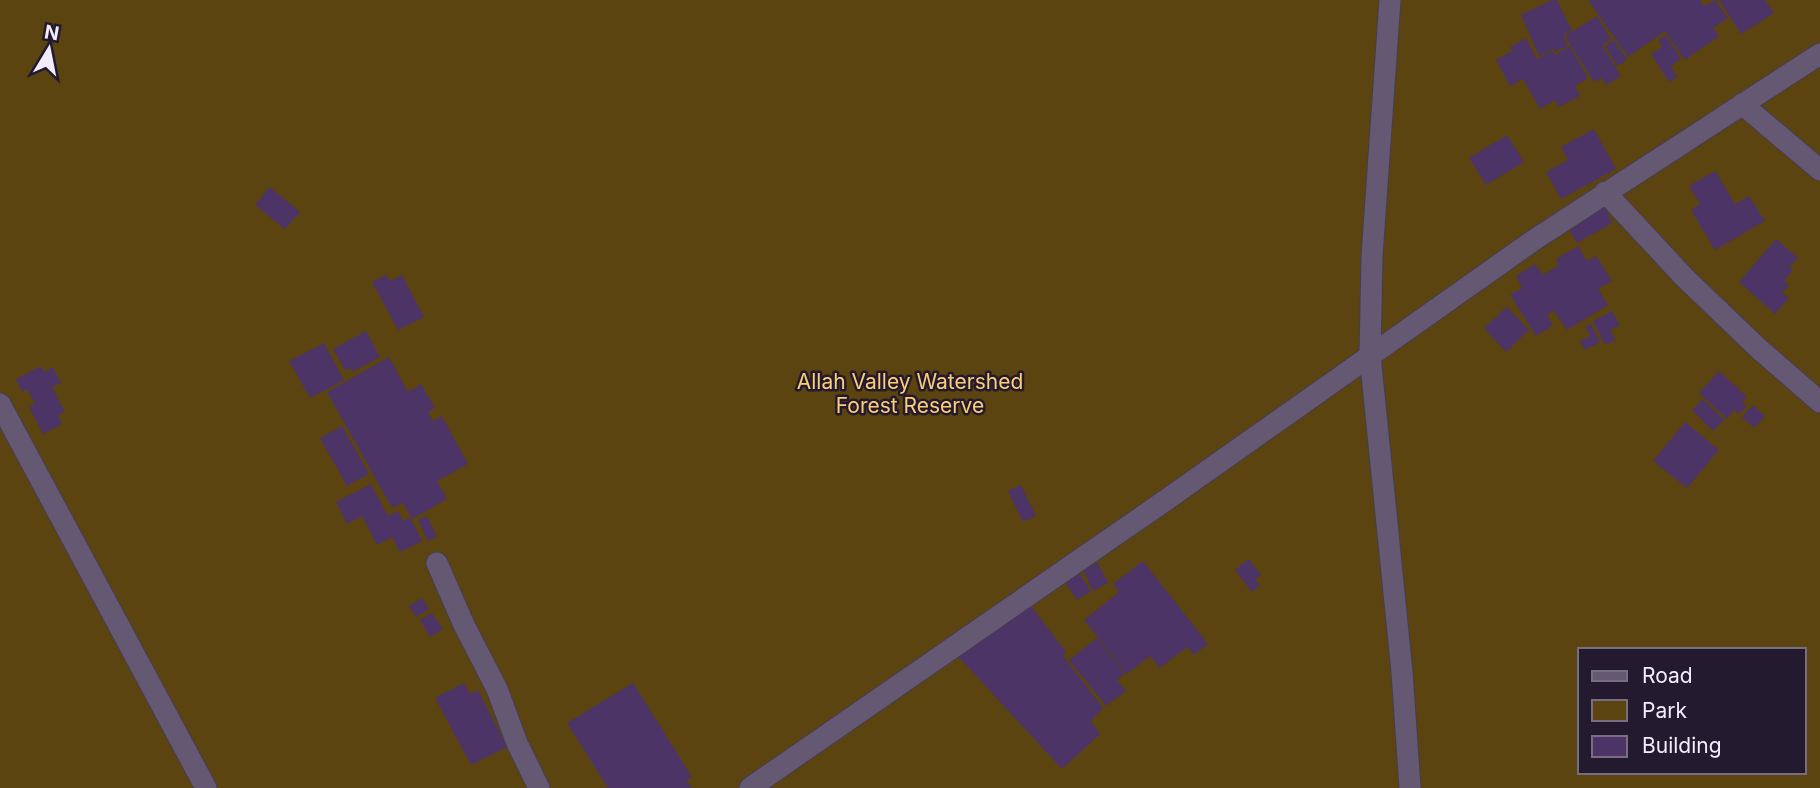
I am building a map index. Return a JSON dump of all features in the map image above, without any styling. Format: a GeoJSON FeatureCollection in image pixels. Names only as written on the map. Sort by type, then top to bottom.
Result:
{"type":"FeatureCollection","features":[{"type":"Feature","properties":{"kind":"street"},"geometry":{"type":"LineString","coordinates":[[1390,0],[1372,256],[1370,355],[1402,672],[1410,788]]}},
{"type":"Feature","properties":{"kind":"street"},"geometry":{"type":"LineString","coordinates":[[750,788],[1605,192],[1820,54]]}},
{"type":"Feature","properties":{"kind":"street"},"geometry":{"type":"LineString","coordinates":[[1742,104],[1820,170]]}},
{"type":"Feature","properties":{"kind":"street"},"geometry":{"type":"LineString","coordinates":[[1605,192],[1684,277],[1758,348],[1820,401]]}},
{"type":"Feature","properties":{"kind":"street"},"geometry":{"type":"LineString","coordinates":[[0,404],[206,788]]}},
{"type":"Feature","properties":{"kind":"street"},"geometry":{"type":"LineString","coordinates":[[438,563],[464,625],[497,689],[517,743],[539,788]]}},
{"type":"Feature","properties":{"kind":"green space","name":"Allah Valley Watershed Forest Reserve"},"geometry":{"type":"Polygon","coordinates":[[[0,0],[1820,0],[1820,788],[0,788],[0,0]]]}},
{"type":"Feature","properties":{"kind":"building"},"geometry":{"type":"Polygon","coordinates":[[[1557,0],[1572,31],[1563,35],[1568,46],[1555,52],[1554,48],[1539,56],[1521,15],[1557,0]]]}},
{"type":"Feature","properties":{"kind":"building"},"geometry":{"type":"Polygon","coordinates":[[[1588,0],[1700,0],[1704,6],[1715,0],[1728,18],[1713,28],[1719,36],[1685,60],[1665,31],[1628,57],[1588,0]]]}},
{"type":"Feature","properties":{"kind":"building"},"geometry":{"type":"Polygon","coordinates":[[[1719,0],[1765,0],[1774,13],[1741,34],[1719,0]]]}},
{"type":"Feature","properties":{"kind":"building"},"geometry":{"type":"Polygon","coordinates":[[[1597,16],[1611,39],[1602,45],[1621,76],[1606,85],[1602,78],[1594,82],[1565,36],[1597,16]]]}},
{"type":"Feature","properties":{"kind":"building"},"geometry":{"type":"Polygon","coordinates":[[[1666,35],[1681,59],[1671,66],[1677,77],[1669,82],[1651,54],[1662,47],[1658,40],[1666,35]]]}},
{"type":"Feature","properties":{"kind":"building"},"geometry":{"type":"Polygon","coordinates":[[[1526,38],[1537,59],[1552,50],[1555,55],[1570,46],[1588,78],[1575,86],[1580,96],[1559,107],[1555,100],[1540,109],[1523,79],[1510,86],[1496,60],[1512,51],[1510,47],[1526,38]]]}},
{"type":"Feature","properties":{"kind":"building"},"geometry":{"type":"Polygon","coordinates":[[[1614,40],[1627,60],[1617,66],[1605,46],[1614,40]]]}},
{"type":"Feature","properties":{"kind":"building"},"geometry":{"type":"Polygon","coordinates":[[[1594,129],[1616,169],[1561,199],[1546,172],[1568,160],[1561,147],[1594,129]]]}},
{"type":"Feature","properties":{"kind":"building"},"geometry":{"type":"Polygon","coordinates":[[[1507,135],[1524,162],[1486,185],[1469,158],[1507,135]]]}},
{"type":"Feature","properties":{"kind":"building"},"geometry":{"type":"Polygon","coordinates":[[[1715,171],[1735,204],[1749,196],[1765,221],[1715,250],[1691,210],[1700,204],[1689,186],[1715,171]]]}},
{"type":"Feature","properties":{"kind":"building"},"geometry":{"type":"Polygon","coordinates":[[[270,187],[300,212],[285,229],[255,205],[270,187]]]}},
{"type":"Feature","properties":{"kind":"building"},"geometry":{"type":"Polygon","coordinates":[[[1596,205],[1600,210],[1606,208],[1612,223],[1577,243],[1568,227],[1596,205]]]}},
{"type":"Feature","properties":{"kind":"building"},"geometry":{"type":"Polygon","coordinates":[[[1776,239],[1798,258],[1789,267],[1793,270],[1784,281],[1789,285],[1782,293],[1789,298],[1775,314],[1739,282],[1776,239]]]}},
{"type":"Feature","properties":{"kind":"building"},"geometry":{"type":"Polygon","coordinates":[[[1578,246],[1587,261],[1596,256],[1612,281],[1598,289],[1608,305],[1567,330],[1554,311],[1547,315],[1553,325],[1536,336],[1510,295],[1522,288],[1516,276],[1535,264],[1543,275],[1559,265],[1556,259],[1578,246]]]}},
{"type":"Feature","properties":{"kind":"building"},"geometry":{"type":"Polygon","coordinates":[[[386,275],[390,281],[402,275],[424,317],[398,330],[372,282],[386,275]]]}},
{"type":"Feature","properties":{"kind":"building"},"geometry":{"type":"Polygon","coordinates":[[[1507,307],[1529,330],[1506,352],[1484,328],[1507,307]]]}},
{"type":"Feature","properties":{"kind":"building"},"geometry":{"type":"Polygon","coordinates":[[[1612,311],[1620,325],[1610,330],[1616,340],[1605,345],[1593,321],[1612,311]]]}},
{"type":"Feature","properties":{"kind":"building"},"geometry":{"type":"Polygon","coordinates":[[[1591,324],[1600,342],[1585,350],[1580,341],[1590,336],[1585,327],[1591,324]]]}},
{"type":"Feature","properties":{"kind":"building"},"geometry":{"type":"Polygon","coordinates":[[[366,331],[380,357],[352,372],[350,368],[345,370],[333,349],[366,331]]]}},
{"type":"Feature","properties":{"kind":"building"},"geometry":{"type":"Polygon","coordinates":[[[324,343],[344,380],[310,398],[289,361],[324,343]]]}},
{"type":"Feature","properties":{"kind":"building"},"geometry":{"type":"Polygon","coordinates":[[[389,357],[408,392],[421,384],[435,408],[428,412],[433,421],[442,416],[468,464],[437,481],[447,499],[412,519],[403,503],[392,508],[327,392],[389,357]]]}},
{"type":"Feature","properties":{"kind":"building"},"geometry":{"type":"Polygon","coordinates":[[[41,366],[44,372],[53,367],[61,383],[52,387],[65,412],[58,415],[62,424],[43,434],[29,407],[35,404],[27,389],[22,392],[16,379],[41,366]]]}},
{"type":"Feature","properties":{"kind":"building"},"geometry":{"type":"Polygon","coordinates":[[[1719,371],[1747,397],[1742,402],[1747,406],[1739,414],[1734,410],[1727,419],[1699,393],[1719,371]]]}},
{"type":"Feature","properties":{"kind":"building"},"geometry":{"type":"Polygon","coordinates":[[[1703,399],[1724,420],[1713,431],[1692,410],[1703,399]]]}},
{"type":"Feature","properties":{"kind":"building"},"geometry":{"type":"Polygon","coordinates":[[[1753,405],[1765,416],[1754,428],[1742,417],[1753,405]]]}},
{"type":"Feature","properties":{"kind":"building"},"geometry":{"type":"Polygon","coordinates":[[[1685,422],[1719,450],[1687,488],[1653,461],[1685,422]]]}},
{"type":"Feature","properties":{"kind":"building"},"geometry":{"type":"Polygon","coordinates":[[[342,426],[369,474],[347,486],[320,438],[342,426]]]}},
{"type":"Feature","properties":{"kind":"building"},"geometry":{"type":"Polygon","coordinates":[[[371,484],[388,516],[398,511],[403,521],[410,517],[422,541],[400,552],[392,537],[377,545],[362,516],[347,524],[336,502],[371,484]]]}},
{"type":"Feature","properties":{"kind":"building"},"geometry":{"type":"Polygon","coordinates":[[[1021,485],[1036,516],[1023,522],[1008,491],[1021,485]]]}},
{"type":"Feature","properties":{"kind":"building"},"geometry":{"type":"Polygon","coordinates":[[[427,516],[437,537],[428,541],[418,520],[427,516]]]}},
{"type":"Feature","properties":{"kind":"building"},"geometry":{"type":"Polygon","coordinates":[[[1249,559],[1261,575],[1255,579],[1260,585],[1252,592],[1235,570],[1249,559]]]}},
{"type":"Feature","properties":{"kind":"building"},"geometry":{"type":"Polygon","coordinates":[[[1143,561],[1208,644],[1194,655],[1187,647],[1160,668],[1150,656],[1127,674],[1084,620],[1119,592],[1113,584],[1143,561]]]}},
{"type":"Feature","properties":{"kind":"building"},"geometry":{"type":"Polygon","coordinates":[[[1098,563],[1108,583],[1093,591],[1083,570],[1098,563]]]}},
{"type":"Feature","properties":{"kind":"building"},"geometry":{"type":"Polygon","coordinates":[[[1077,570],[1091,591],[1077,600],[1063,579],[1077,570]]]}},
{"type":"Feature","properties":{"kind":"building"},"geometry":{"type":"Polygon","coordinates":[[[422,598],[429,609],[416,617],[409,606],[422,598]]]}},
{"type":"Feature","properties":{"kind":"building"},"geometry":{"type":"Polygon","coordinates":[[[1030,605],[1066,652],[1063,656],[1103,708],[1091,721],[1100,734],[1062,769],[954,652],[1030,605]]]}},
{"type":"Feature","properties":{"kind":"building"},"geometry":{"type":"Polygon","coordinates":[[[432,613],[443,629],[430,637],[420,620],[432,613]]]}},
{"type":"Feature","properties":{"kind":"building"},"geometry":{"type":"Polygon","coordinates":[[[1097,638],[1125,673],[1117,680],[1126,691],[1106,706],[1069,660],[1097,638]]]}},
{"type":"Feature","properties":{"kind":"building"},"geometry":{"type":"Polygon","coordinates":[[[464,683],[470,694],[478,690],[507,747],[471,765],[435,698],[464,683]]]}},
{"type":"Feature","properties":{"kind":"building"},"geometry":{"type":"Polygon","coordinates":[[[633,683],[692,777],[686,780],[692,788],[608,788],[567,723],[633,683]]]}}]}
